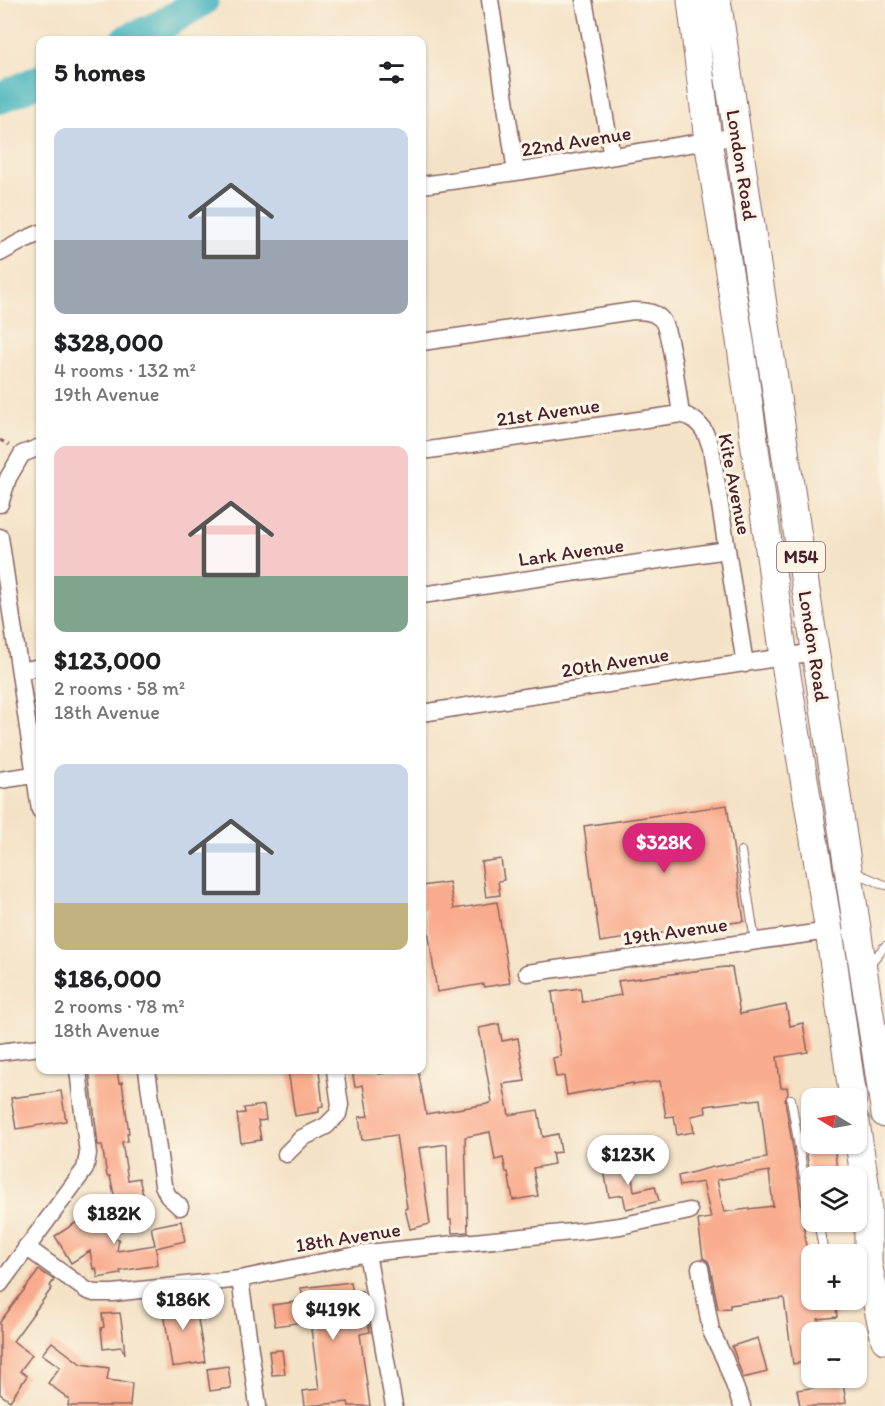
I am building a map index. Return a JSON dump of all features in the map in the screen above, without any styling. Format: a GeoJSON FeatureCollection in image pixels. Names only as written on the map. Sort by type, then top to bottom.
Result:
{"type":"FeatureCollection","features":[{"type":"Feature","properties":{"kind":"main road","name":"London Road"},"geometry":{"type":"LineString","coordinates":[[691,0],[708,140],[741,347],[784,657],[829,931],[852,1088]]}},
{"type":"Feature","properties":{"kind":"main road","name":"London Road"},"geometry":{"type":"LineString","coordinates":[[717,0],[885,1114]]}},
{"type":"Feature","properties":{"kind":"main road"},"geometry":{"type":"LineString","coordinates":[[861,1154],[868,1203],[864,1244]]}},
{"type":"Feature","properties":{"kind":"main road"},"geometry":{"type":"LineString","coordinates":[[867,1281],[885,1340]]}},
{"type":"Feature","properties":{"kind":"street"},"geometry":{"type":"LineString","coordinates":[[489,0],[516,172]]}},
{"type":"Feature","properties":{"kind":"street"},"geometry":{"type":"LineString","coordinates":[[584,0],[612,156]]}},
{"type":"Feature","properties":{"kind":"street","name":"22nd Avenue"},"geometry":{"type":"LineString","coordinates":[[426,184],[738,136]]}},
{"type":"Feature","properties":{"kind":"street"},"geometry":{"type":"LineString","coordinates":[[0,254],[36,235]]}},
{"type":"Feature","properties":{"kind":"street"},"geometry":{"type":"LineString","coordinates":[[426,341],[633,311],[653,314],[663,321],[667,329],[681,414]]}},
{"type":"Feature","properties":{"kind":"street","name":"21st Avenue"},"geometry":{"type":"LineString","coordinates":[[426,450],[681,414]]}},
{"type":"Feature","properties":{"kind":"street","name":"Kite Avenue"},"geometry":{"type":"LineString","coordinates":[[681,414],[696,420],[708,441],[713,459],[745,664]]}},
{"type":"Feature","properties":{"kind":"street"},"geometry":{"type":"LineString","coordinates":[[0,504],[8,478],[22,454],[36,449]]}},
{"type":"Feature","properties":{"kind":"street"},"geometry":{"type":"LineString","coordinates":[[0,537],[36,763]]}},
{"type":"Feature","properties":{"kind":"street","name":"Lark Avenue"},"geometry":{"type":"LineString","coordinates":[[426,594],[727,550]]}},
{"type":"Feature","properties":{"kind":"street","name":"20th Avenue"},"geometry":{"type":"LineString","coordinates":[[426,712],[815,652]]}},
{"type":"Feature","properties":{"kind":"street"},"geometry":{"type":"LineString","coordinates":[[20,671],[36,668]]}},
{"type":"Feature","properties":{"kind":"street"},"geometry":{"type":"LineString","coordinates":[[0,780],[36,775]]}},
{"type":"Feature","properties":{"kind":"street","name":"19th Avenue"},"geometry":{"type":"LineString","coordinates":[[527,973],[829,931]]}},
{"type":"Feature","properties":{"kind":"street"},"geometry":{"type":"LineString","coordinates":[[0,1052],[36,1048]]}},
{"type":"Feature","properties":{"kind":"street"},"geometry":{"type":"LineString","coordinates":[[0,1284],[81,1175],[87,1162],[78,1074]]}},
{"type":"Feature","properties":{"kind":"street"},"geometry":{"type":"LineString","coordinates":[[148,1074],[163,1185],[168,1196],[180,1207]]}},
{"type":"Feature","properties":{"kind":"street"},"geometry":{"type":"LineString","coordinates":[[286,1155],[302,1138],[326,1126],[338,1114],[340,1105],[336,1074]]}},
{"type":"Feature","properties":{"kind":"street","name":"18th Avenue"},"geometry":{"type":"LineString","coordinates":[[26,1247],[94,1293],[113,1293],[240,1279],[368,1253],[581,1232],[689,1211]]}},
{"type":"Feature","properties":{"kind":"street"},"geometry":{"type":"LineString","coordinates":[[368,1253],[394,1406]]}},
{"type":"Feature","properties":{"kind":"street"},"geometry":{"type":"LineString","coordinates":[[700,1268],[711,1331],[725,1360],[742,1406]]}},
{"type":"Feature","properties":{"kind":"street"},"geometry":{"type":"LineString","coordinates":[[240,1279],[258,1406]]}},
{"type":"Feature","properties":{"kind":"lane"},"geometry":{"type":"LineString","coordinates":[[741,850],[755,941]]}},
{"type":"Feature","properties":{"kind":"lane"},"geometry":{"type":"LineString","coordinates":[[848,870],[885,885]]}},
{"type":"Feature","properties":{"kind":"lane"},"geometry":{"type":"LineString","coordinates":[[863,971],[885,946]]}},
{"type":"Feature","properties":{"kind":"lane"},"geometry":{"type":"LineString","coordinates":[[791,1099],[803,1166]]}},
{"type":"Feature","properties":{"kind":"building"},"geometry":{"type":"Polygon","coordinates":[[[727,805],[744,921],[600,942],[584,826],[727,805]]]}},
{"type":"Feature","properties":{"kind":"building"},"geometry":{"type":"Polygon","coordinates":[[[501,859],[504,880],[498,881],[500,895],[486,897],[481,862],[501,859]]]}},
{"type":"Feature","properties":{"kind":"building"},"geometry":{"type":"Polygon","coordinates":[[[449,882],[454,909],[497,902],[510,983],[484,987],[483,984],[437,992],[426,916],[426,885],[449,882]]]}},
{"type":"Feature","properties":{"kind":"building"},"geometry":{"type":"Polygon","coordinates":[[[732,968],[740,1014],[786,1005],[790,1026],[803,1023],[808,1052],[777,1057],[781,1088],[787,1087],[788,1094],[785,1100],[799,1185],[801,1232],[804,1232],[806,1244],[801,1244],[801,1310],[836,1310],[837,1317],[818,1319],[819,1322],[801,1322],[801,1363],[793,1364],[784,1298],[730,1305],[730,1308],[718,1309],[710,1266],[703,1258],[698,1220],[711,1218],[703,1182],[680,1186],[678,1176],[713,1167],[767,1158],[760,1099],[705,1106],[706,1113],[691,1116],[694,1132],[677,1135],[674,1116],[666,1117],[660,1081],[633,1085],[633,1083],[567,1095],[564,1076],[556,1077],[553,1058],[561,1056],[552,992],[580,988],[582,1002],[621,995],[618,981],[732,968]],[[769,1171],[717,1180],[724,1212],[773,1206],[769,1171]]]}},
{"type":"Feature","properties":{"kind":"building"},"geometry":{"type":"Polygon","coordinates":[[[499,1024],[502,1041],[518,1038],[525,1081],[503,1084],[509,1115],[538,1110],[543,1137],[558,1134],[561,1152],[552,1153],[554,1164],[533,1168],[538,1196],[513,1200],[503,1158],[495,1160],[490,1132],[465,1137],[468,1232],[452,1233],[451,1220],[449,1220],[447,1144],[419,1148],[430,1224],[410,1229],[405,1209],[407,1208],[396,1135],[362,1140],[359,1117],[368,1116],[363,1085],[355,1087],[353,1074],[419,1074],[426,1114],[488,1104],[492,1102],[479,1028],[499,1024]]]}},
{"type":"Feature","properties":{"kind":"building"},"geometry":{"type":"Polygon","coordinates":[[[89,1074],[118,1074],[119,1083],[122,1082],[129,1133],[127,1133],[128,1141],[122,1142],[128,1180],[139,1178],[146,1207],[118,1213],[110,1176],[107,1176],[102,1145],[98,1145],[89,1074]]]}},
{"type":"Feature","properties":{"kind":"building"},"geometry":{"type":"Polygon","coordinates":[[[289,1074],[319,1074],[323,1106],[319,1107],[319,1112],[295,1116],[289,1074]]]}},
{"type":"Feature","properties":{"kind":"building"},"geometry":{"type":"Polygon","coordinates":[[[61,1091],[66,1121],[16,1129],[11,1098],[61,1091]]]}},
{"type":"Feature","properties":{"kind":"building"},"geometry":{"type":"Polygon","coordinates":[[[264,1105],[266,1120],[258,1121],[261,1140],[241,1143],[237,1114],[245,1113],[244,1108],[264,1105]]]}},
{"type":"Feature","properties":{"kind":"building"},"geometry":{"type":"Polygon","coordinates":[[[807,1154],[835,1154],[836,1166],[809,1166],[807,1154]]]}},
{"type":"Feature","properties":{"kind":"building"},"geometry":{"type":"Polygon","coordinates":[[[629,1158],[634,1191],[655,1186],[659,1201],[626,1209],[623,1195],[609,1197],[604,1170],[613,1168],[612,1162],[629,1158]]]}},
{"type":"Feature","properties":{"kind":"building"},"geometry":{"type":"Polygon","coordinates":[[[86,1213],[115,1217],[112,1238],[119,1239],[117,1251],[155,1245],[151,1227],[181,1221],[185,1241],[156,1248],[158,1265],[120,1271],[121,1274],[98,1278],[96,1268],[93,1269],[90,1251],[71,1263],[55,1236],[85,1217],[86,1213]]]}},
{"type":"Feature","properties":{"kind":"building"},"geometry":{"type":"Polygon","coordinates":[[[39,1270],[54,1280],[50,1286],[52,1288],[13,1341],[32,1355],[20,1371],[27,1376],[10,1401],[0,1394],[0,1322],[39,1270]]]}},
{"type":"Feature","properties":{"kind":"building"},"geometry":{"type":"Polygon","coordinates":[[[351,1282],[353,1293],[362,1291],[370,1332],[360,1334],[370,1406],[349,1406],[348,1402],[305,1406],[303,1391],[319,1389],[310,1321],[275,1326],[272,1305],[303,1301],[301,1288],[351,1282]]]}},
{"type":"Feature","properties":{"kind":"building"},"geometry":{"type":"Polygon","coordinates":[[[194,1295],[205,1362],[172,1367],[162,1298],[194,1295]]]}},
{"type":"Feature","properties":{"kind":"building"},"geometry":{"type":"Polygon","coordinates":[[[120,1313],[125,1354],[121,1347],[103,1349],[102,1314],[120,1313]]]}},
{"type":"Feature","properties":{"kind":"building"},"geometry":{"type":"Polygon","coordinates":[[[758,1338],[767,1372],[743,1378],[732,1346],[758,1338]]]}},
{"type":"Feature","properties":{"kind":"building"},"geometry":{"type":"Polygon","coordinates":[[[52,1342],[81,1364],[109,1368],[107,1380],[132,1383],[130,1406],[68,1406],[69,1399],[48,1383],[60,1367],[42,1354],[52,1342]]]}},
{"type":"Feature","properties":{"kind":"building"},"geometry":{"type":"Polygon","coordinates":[[[282,1350],[285,1374],[272,1375],[269,1351],[282,1350]]]}},
{"type":"Feature","properties":{"kind":"building"},"geometry":{"type":"Polygon","coordinates":[[[228,1366],[231,1388],[210,1391],[207,1369],[228,1366]]]}},
{"type":"Feature","properties":{"kind":"building"},"geometry":{"type":"Polygon","coordinates":[[[844,1388],[846,1403],[829,1406],[800,1406],[797,1390],[844,1388]]]}},
{"type":"Feature","properties":{"kind":"waterway"},"geometry":{"type":"LineString","coordinates":[[136,36],[160,26],[203,0]]}},
{"type":"Feature","properties":{"kind":"waterway"},"geometry":{"type":"LineString","coordinates":[[0,98],[36,82]]}}]}
